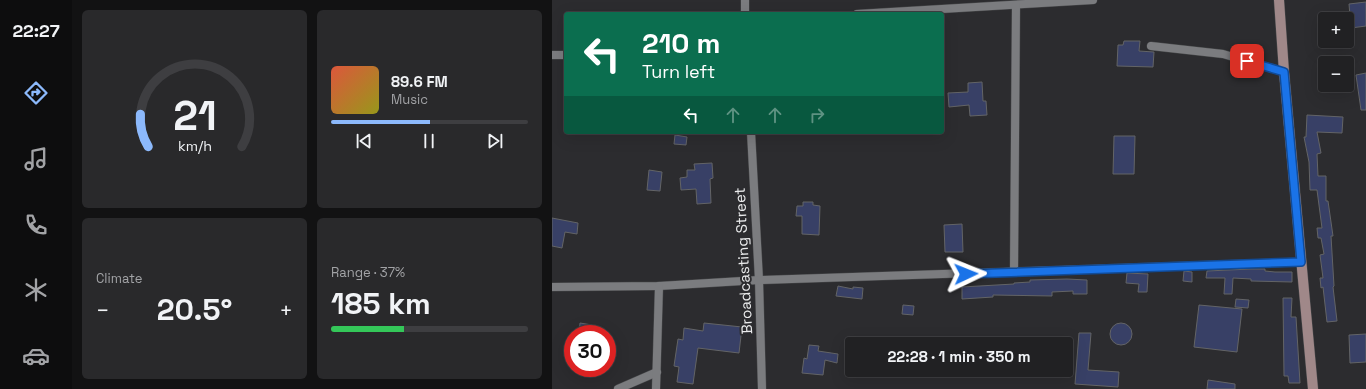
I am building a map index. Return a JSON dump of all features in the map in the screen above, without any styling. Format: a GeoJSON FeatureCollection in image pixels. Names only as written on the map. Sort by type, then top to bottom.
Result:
{"type":"FeatureCollection","features":[{"type":"Feature","properties":{"kind":"main road"},"geometry":{"type":"LineString","coordinates":[[1279,0],[1284,72],[1313,389]]}},
{"type":"Feature","properties":{"kind":"street"},"geometry":{"type":"LineString","coordinates":[[745,0],[745,12]]}},
{"type":"Feature","properties":{"kind":"street"},"geometry":{"type":"LineString","coordinates":[[892,12],[1093,0]]}},
{"type":"Feature","properties":{"kind":"street"},"geometry":{"type":"LineString","coordinates":[[1014,272],[1016,5]]}},
{"type":"Feature","properties":{"kind":"street"},"geometry":{"type":"LineString","coordinates":[[1151,46],[1223,54],[1284,72]]}},
{"type":"Feature","properties":{"kind":"street"},"geometry":{"type":"LineString","coordinates":[[552,55],[564,55]]}},
{"type":"Feature","properties":{"kind":"street","name":"Broadcasting Street"},"geometry":{"type":"LineString","coordinates":[[751,134],[759,280],[762,389]]}},
{"type":"Feature","properties":{"kind":"street"},"geometry":{"type":"LineString","coordinates":[[552,287],[659,286],[759,280],[1301,262]]}},
{"type":"Feature","properties":{"kind":"street"},"geometry":{"type":"LineString","coordinates":[[656,389],[659,286]]}},
{"type":"Feature","properties":{"kind":"street"},"geometry":{"type":"LineString","coordinates":[[618,389],[656,372]]}},
{"type":"Feature","properties":{"kind":"building"},"geometry":{"type":"Polygon","coordinates":[[[1366,2],[1366,26],[1354,28],[1354,12],[1350,12],[1349,4],[1366,2]]]}},
{"type":"Feature","properties":{"kind":"building"},"geometry":{"type":"Polygon","coordinates":[[[1124,41],[1140,41],[1139,51],[1154,52],[1153,67],[1117,66],[1118,45],[1123,45],[1124,41]]]}},
{"type":"Feature","properties":{"kind":"building"},"geometry":{"type":"Polygon","coordinates":[[[1366,73],[1366,110],[1361,110],[1356,75],[1366,73]]]}},
{"type":"Feature","properties":{"kind":"building"},"geometry":{"type":"Polygon","coordinates":[[[982,82],[983,101],[986,101],[987,115],[970,116],[969,105],[949,107],[948,93],[968,92],[968,83],[982,82]]]}},
{"type":"Feature","properties":{"kind":"building"},"geometry":{"type":"Polygon","coordinates":[[[1307,115],[1343,117],[1342,133],[1317,132],[1321,153],[1317,154],[1318,176],[1326,176],[1326,201],[1328,201],[1333,236],[1331,236],[1333,287],[1337,321],[1327,322],[1323,287],[1321,288],[1320,278],[1323,278],[1320,255],[1324,254],[1321,238],[1318,238],[1317,228],[1322,228],[1317,190],[1310,190],[1309,162],[1304,137],[1306,137],[1307,115]]]}},
{"type":"Feature","properties":{"kind":"building"},"geometry":{"type":"Polygon","coordinates":[[[675,135],[687,137],[686,145],[674,144],[675,135]]]}},
{"type":"Feature","properties":{"kind":"building"},"geometry":{"type":"Polygon","coordinates":[[[1114,136],[1135,136],[1134,174],[1113,174],[1114,136]]]}},
{"type":"Feature","properties":{"kind":"building"},"geometry":{"type":"Polygon","coordinates":[[[712,163],[713,178],[710,179],[711,203],[697,204],[696,189],[681,190],[680,178],[687,177],[687,170],[695,170],[694,164],[712,163]]]}},
{"type":"Feature","properties":{"kind":"building"},"geometry":{"type":"Polygon","coordinates":[[[649,170],[662,172],[660,191],[647,190],[649,170]]]}},
{"type":"Feature","properties":{"kind":"building"},"geometry":{"type":"Polygon","coordinates":[[[803,202],[813,202],[813,205],[820,206],[819,235],[802,234],[802,216],[796,216],[797,206],[803,206],[803,202]]]}},
{"type":"Feature","properties":{"kind":"building"},"geometry":{"type":"Polygon","coordinates":[[[552,218],[578,223],[577,234],[565,232],[562,248],[552,246],[552,218]]]}},
{"type":"Feature","properties":{"kind":"building"},"geometry":{"type":"Polygon","coordinates":[[[962,224],[963,252],[945,252],[944,225],[962,224]]]}},
{"type":"Feature","properties":{"kind":"building"},"geometry":{"type":"Polygon","coordinates":[[[1265,269],[1265,271],[1275,272],[1292,272],[1292,282],[1251,281],[1251,279],[1233,278],[1232,294],[1224,294],[1225,278],[1206,278],[1207,271],[1265,269]]]}},
{"type":"Feature","properties":{"kind":"building"},"geometry":{"type":"Polygon","coordinates":[[[1184,271],[1192,272],[1192,282],[1183,281],[1184,271]]]}},
{"type":"Feature","properties":{"kind":"building"},"geometry":{"type":"Polygon","coordinates":[[[1127,273],[1148,274],[1147,292],[1138,292],[1139,284],[1126,283],[1127,273]]]}},
{"type":"Feature","properties":{"kind":"building"},"geometry":{"type":"Polygon","coordinates":[[[1030,280],[1087,280],[1087,294],[1073,294],[1073,291],[1052,292],[1052,296],[993,295],[993,297],[962,299],[962,287],[1014,284],[1030,282],[1030,280]]]}},
{"type":"Feature","properties":{"kind":"building"},"geometry":{"type":"Polygon","coordinates":[[[838,286],[853,289],[853,287],[863,288],[862,299],[836,296],[838,286]]]}},
{"type":"Feature","properties":{"kind":"building"},"geometry":{"type":"Polygon","coordinates":[[[1283,298],[1292,298],[1291,317],[1296,317],[1300,383],[1289,383],[1288,376],[1284,376],[1283,298]]]}},
{"type":"Feature","properties":{"kind":"building"},"geometry":{"type":"Polygon","coordinates":[[[1236,299],[1249,300],[1248,308],[1235,307],[1236,299]]]}},
{"type":"Feature","properties":{"kind":"building"},"geometry":{"type":"Polygon","coordinates":[[[903,305],[914,306],[913,315],[902,314],[903,305]]]}},
{"type":"Feature","properties":{"kind":"building"},"geometry":{"type":"Polygon","coordinates":[[[1199,305],[1242,309],[1237,352],[1194,347],[1199,305]]]}},
{"type":"Feature","properties":{"kind":"building"},"geometry":{"type":"Polygon","coordinates":[[[580,323],[592,325],[580,325],[580,323]]]}},
{"type":"Feature","properties":{"kind":"building"},"geometry":{"type":"Polygon","coordinates":[[[704,323],[742,327],[739,353],[698,348],[693,384],[677,382],[679,367],[674,366],[678,339],[683,340],[684,328],[703,331],[704,323]]]}},
{"type":"Feature","properties":{"kind":"building"},"geometry":{"type":"Polygon","coordinates":[[[1117,323],[1125,323],[1132,330],[1132,338],[1125,345],[1117,345],[1110,338],[1110,330],[1117,323]]]}},
{"type":"Feature","properties":{"kind":"building"},"geometry":{"type":"Polygon","coordinates":[[[1079,333],[1091,333],[1088,370],[1119,372],[1118,387],[1075,384],[1079,333]]]}},
{"type":"Feature","properties":{"kind":"building"},"geometry":{"type":"Polygon","coordinates":[[[1366,334],[1366,362],[1350,363],[1349,335],[1366,334]]]}},
{"type":"Feature","properties":{"kind":"building"},"geometry":{"type":"Polygon","coordinates":[[[809,345],[819,346],[818,351],[838,354],[837,363],[825,360],[823,375],[802,373],[804,358],[807,359],[809,345]]]}},
{"type":"Feature","properties":{"kind":"building"},"geometry":{"type":"Polygon","coordinates":[[[1208,380],[1235,384],[1235,389],[1207,389],[1208,380]]]}},
{"type":"Feature","properties":{"kind":"route"},"geometry":{"type":"LineString","coordinates":[[966,274],[1301,262],[1284,72],[1247,61]]}}]}
